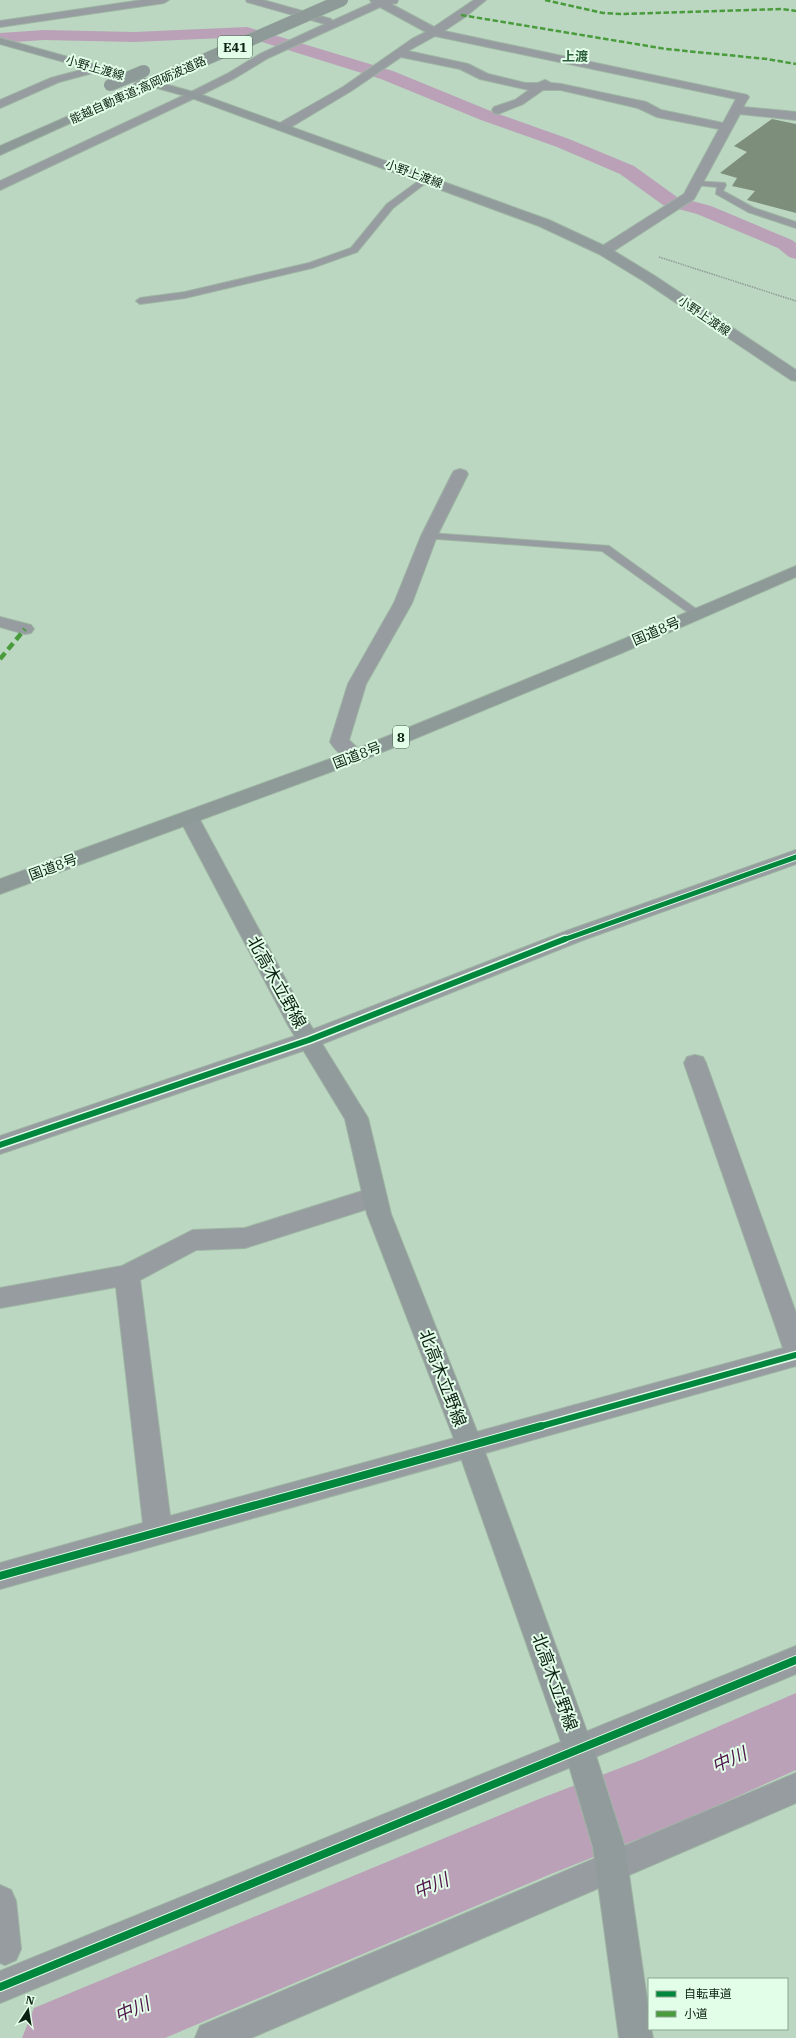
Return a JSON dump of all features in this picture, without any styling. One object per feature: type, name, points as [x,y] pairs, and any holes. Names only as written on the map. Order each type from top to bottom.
[{"type":"highway","name":"能越自動車道;高岡砺波道路","points":[[0,151],[128,93],[342,0]]},
{"type":"highway","points":[[267,18],[302,3]]},
{"type":"highway","name":"能越自動車道;高岡砺波道路","points":[[96,92],[153,67]]},
{"type":"highway","name":"国道8号","points":[[0,886],[356,756],[697,614],[796,571]]},
{"type":"main road","name":"小野上渡線","points":[[0,41],[193,95],[282,128],[427,178],[544,223],[604,251],[650,279],[796,377]]},
{"type":"main road","name":"北高木立野線","points":[[189,818],[299,1025],[356,1118],[379,1214],[469,1444],[581,1754],[611,1857],[636,2038]]},
{"type":"street","points":[[0,24],[164,0]]},
{"type":"street","points":[[251,0],[334,24]]},
{"type":"street","points":[[0,186],[193,95],[231,76],[264,56],[378,2],[396,0]]},
{"type":"street","points":[[282,128],[346,89],[400,53],[416,40],[434,32],[481,0]]},
{"type":"street","points":[[378,2],[434,32],[743,97],[689,196],[604,251]]},
{"type":"street","points":[[400,53],[464,66],[484,77],[525,86],[561,88],[642,105],[657,113],[727,127]]},
{"type":"street","points":[[498,110],[519,102],[575,61]]},
{"type":"street","points":[[0,104],[54,80],[96,69]]},
{"type":"street","points":[[736,110],[796,116]]},
{"type":"street","points":[[356,756],[339,742],[357,684],[403,603],[429,536],[460,474]]},
{"type":"street","points":[[0,622],[25,629]]},
{"type":"street","points":[[0,1145],[309,1040],[576,935],[796,857]]},
{"type":"street","points":[[695,1063],[796,1349]]},
{"type":"street","points":[[0,1298],[127,1275],[193,1240],[245,1238],[375,1197]]},
{"type":"street","points":[[127,1275],[158,1531]]},
{"type":"street","points":[[0,1576],[469,1444],[796,1355]]},
{"type":"street","points":[[0,1987],[581,1754],[796,1660]]},
{"type":"street","points":[[212,2038],[611,1857],[796,1788]]},
{"type":"street","points":[[0,1901],[5,1949]]},
{"type":"lane","points":[[140,301],[185,295],[312,265],[354,250],[390,206],[427,178]]},
{"type":"lane","points":[[696,183],[722,185],[719,192],[751,210],[796,225]]},
{"type":"lane","points":[[429,536],[605,548],[697,614]]},
{"type":"path","points":[[616,243],[796,301]]},
{"type":"building","points":[[772,119],[796,124],[796,213],[747,200],[755,191],[732,186],[737,178],[720,173],[747,152],[734,146]]},
{"type":"waterway","points":[[0,38],[44,35],[134,37],[247,32],[387,75],[487,116],[563,143],[627,170],[670,201],[704,210],[785,244],[796,253]]},
{"type":"waterway","name":"中川","points":[[64,2038],[539,1839],[653,1794],[796,1731]]},
{"type":"marked path","points":[[545,0],[603,13],[621,14],[782,9],[796,11]]},
{"type":"marked path","points":[[461,15],[666,49],[767,59],[796,64]]},
{"type":"marked path","points":[[0,659],[25,629]]},
{"type":"cycle path","points":[[0,1145],[309,1040],[576,935],[796,857]]},
{"type":"cycle path","points":[[0,1576],[796,1355]]},
{"type":"cycle path","points":[[0,1987],[796,1660]]},
{"type":"district","name":"上渡","points":[[575,56]]}]
